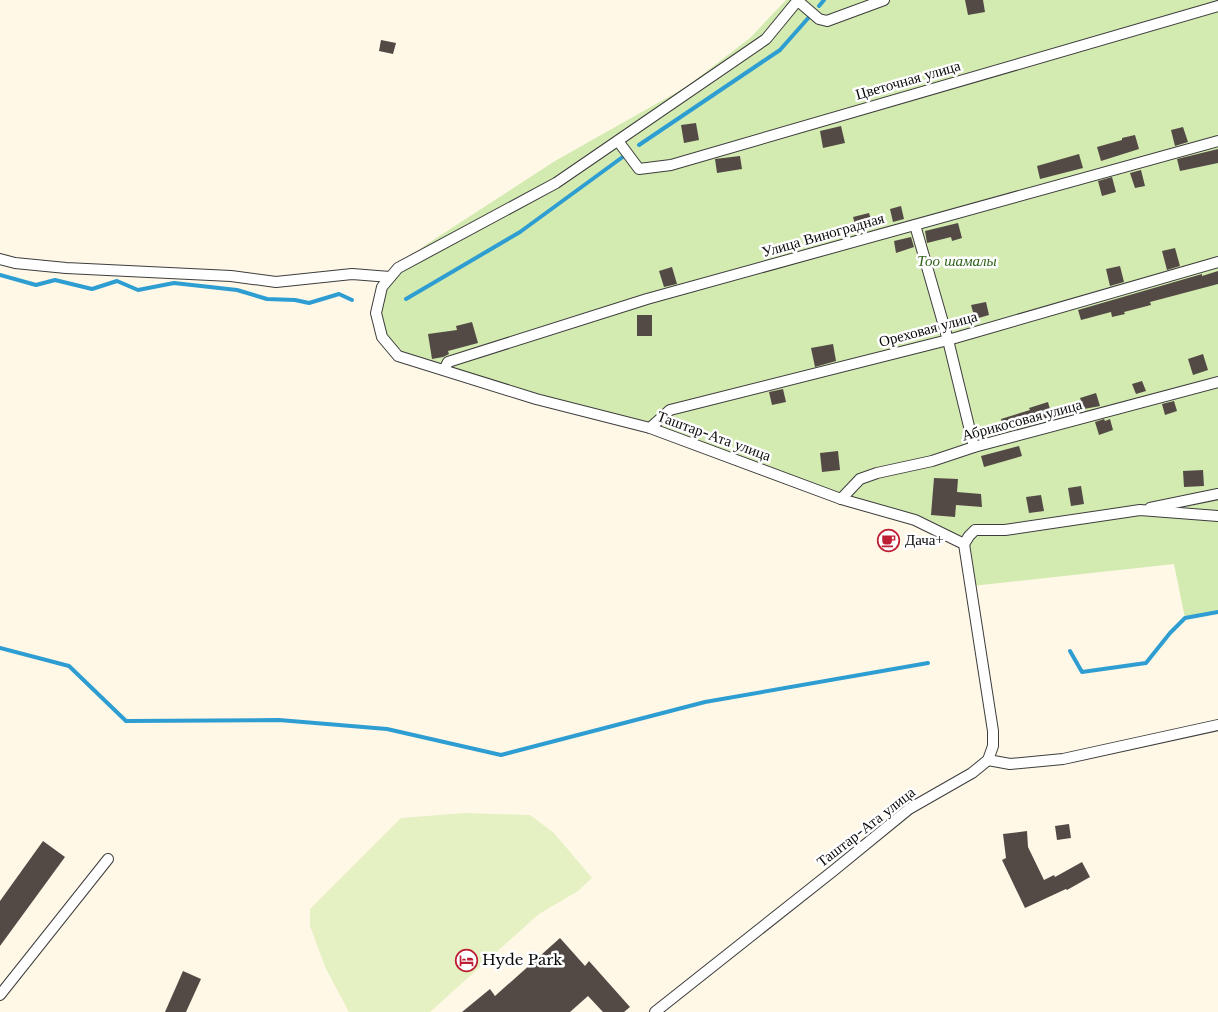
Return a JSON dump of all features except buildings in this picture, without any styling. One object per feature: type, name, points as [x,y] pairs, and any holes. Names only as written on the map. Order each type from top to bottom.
[{"type":"street","points":[[798,0],[819,19],[827,21],[884,0]]},
{"type":"street","name":"Таштар-Ата улица","points":[[798,0],[766,40],[556,183],[398,268],[382,287],[376,313],[382,337],[398,356],[536,399],[650,428],[841,499],[915,520],[964,544]]},
{"type":"street","name":"Цветочная улица","points":[[618,141],[639,168],[671,165],[1218,6]]},
{"type":"street","name":"Улица Виноградная","points":[[444,370],[448,362],[647,299],[1218,141]]},
{"type":"street","points":[[915,225],[948,340],[974,447]]},
{"type":"street","points":[[0,259],[15,263],[66,268],[231,276],[276,282],[352,274],[390,277]]},
{"type":"street","name":"Ореховая улица","points":[[650,428],[670,410],[948,340],[1218,262]]},
{"type":"street","name":"Абрикосовая улица","points":[[841,499],[860,479],[877,472],[932,461],[974,447],[1218,382]]},
{"type":"street","points":[[1218,494],[1140,510],[1005,530],[975,530],[964,544],[994,731],[993,746],[988,760],[1010,764],[1063,759],[1218,724]]},
{"type":"street","points":[[1140,510],[1218,516]]},
{"type":"street","name":"Таштар-Ата улица","points":[[654,1012],[909,809],[972,773],[988,760]]},
{"type":"street","points":[[0,995],[108,859]]},
{"type":"green space","name":"Тоо шамалы","points":[[786,0],[1218,0],[1218,612],[1185,618],[1174,564],[972,586],[964,544],[915,520],[650,428],[398,356],[382,337],[376,313],[382,287],[398,268],[424,246],[555,161],[686,87],[750,38]]},
{"type":"green space","points":[[464,813],[530,815],[554,833],[592,878],[578,891],[539,914],[430,1012],[349,1012],[326,969],[310,926],[310,909],[401,818]]},
{"type":"waterway","points":[[819,6],[824,0]]},
{"type":"waterway","points":[[639,145],[780,50],[810,16]]},
{"type":"waterway","points":[[406,299],[520,232],[624,156]]},
{"type":"waterway","points":[[0,275],[36,285],[55,280],[92,289],[117,281],[138,290],[174,283],[237,290],[267,299],[295,300],[309,303],[339,294],[352,300]]},
{"type":"waterway","points":[[1070,651],[1082,672],[1146,663],[1170,633],[1185,618],[1218,612]]},
{"type":"waterway","points":[[0,648],[69,666],[126,721],[279,720],[387,729],[501,755],[705,702],[928,663]]},
{"type":"place","name":"Дача+","points":[[889,540]]},
{"type":"place","name":"Hyde Park","points":[[466,960]]}]
